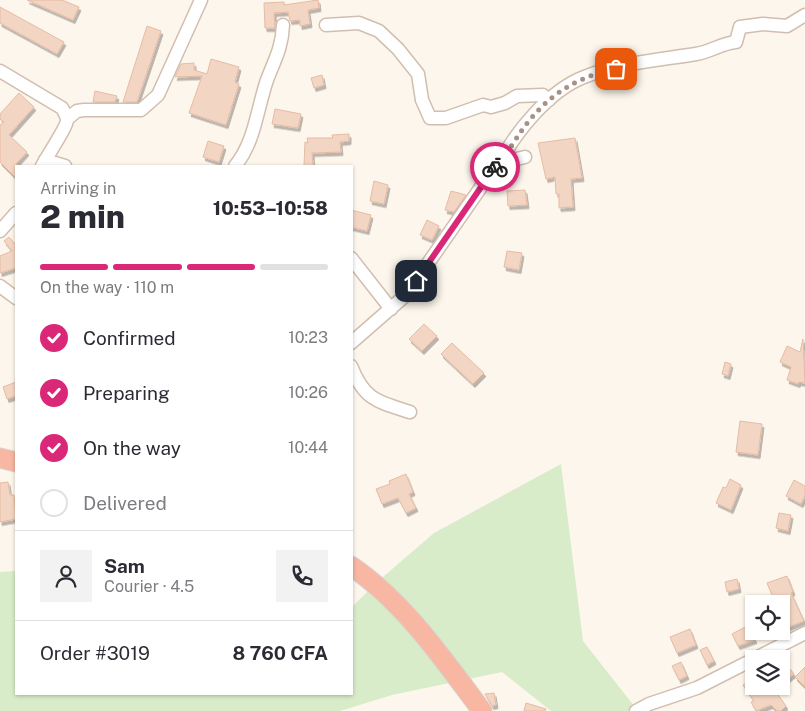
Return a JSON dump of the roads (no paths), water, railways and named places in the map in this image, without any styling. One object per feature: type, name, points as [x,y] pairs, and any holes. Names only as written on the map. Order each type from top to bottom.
[{"type":"highway","points":[[0,458],[15,462]]},
{"type":"highway","points":[[353,567],[381,588],[416,627],[481,711]]},
{"type":"street","points":[[67,119],[76,111],[84,110],[140,110],[158,95],[201,0]]},
{"type":"street","points":[[353,341],[406,295],[521,131],[548,100],[582,78],[641,63],[698,54],[736,42],[740,27],[763,24],[786,26],[805,15]]},
{"type":"street","points":[[326,25],[359,23],[379,31],[398,49],[418,74],[422,100],[430,118],[446,118],[483,105],[491,107],[517,96],[543,95],[548,100]]},
{"type":"street","points":[[236,165],[247,150],[267,80],[280,53],[283,25]]},
{"type":"street","points":[[0,71],[62,108],[67,119],[65,130],[50,149],[43,163],[58,165]]},
{"type":"street","points":[[500,163],[525,157]]},
{"type":"street","points":[[0,231],[15,214]]},
{"type":"street","points":[[353,261],[390,309]]},
{"type":"street","points":[[0,286],[15,297]]},
{"type":"street","points":[[353,371],[358,383],[368,396],[381,403],[410,412]]},
{"type":"street","points":[[636,711],[650,704],[697,688],[805,633]]}]
